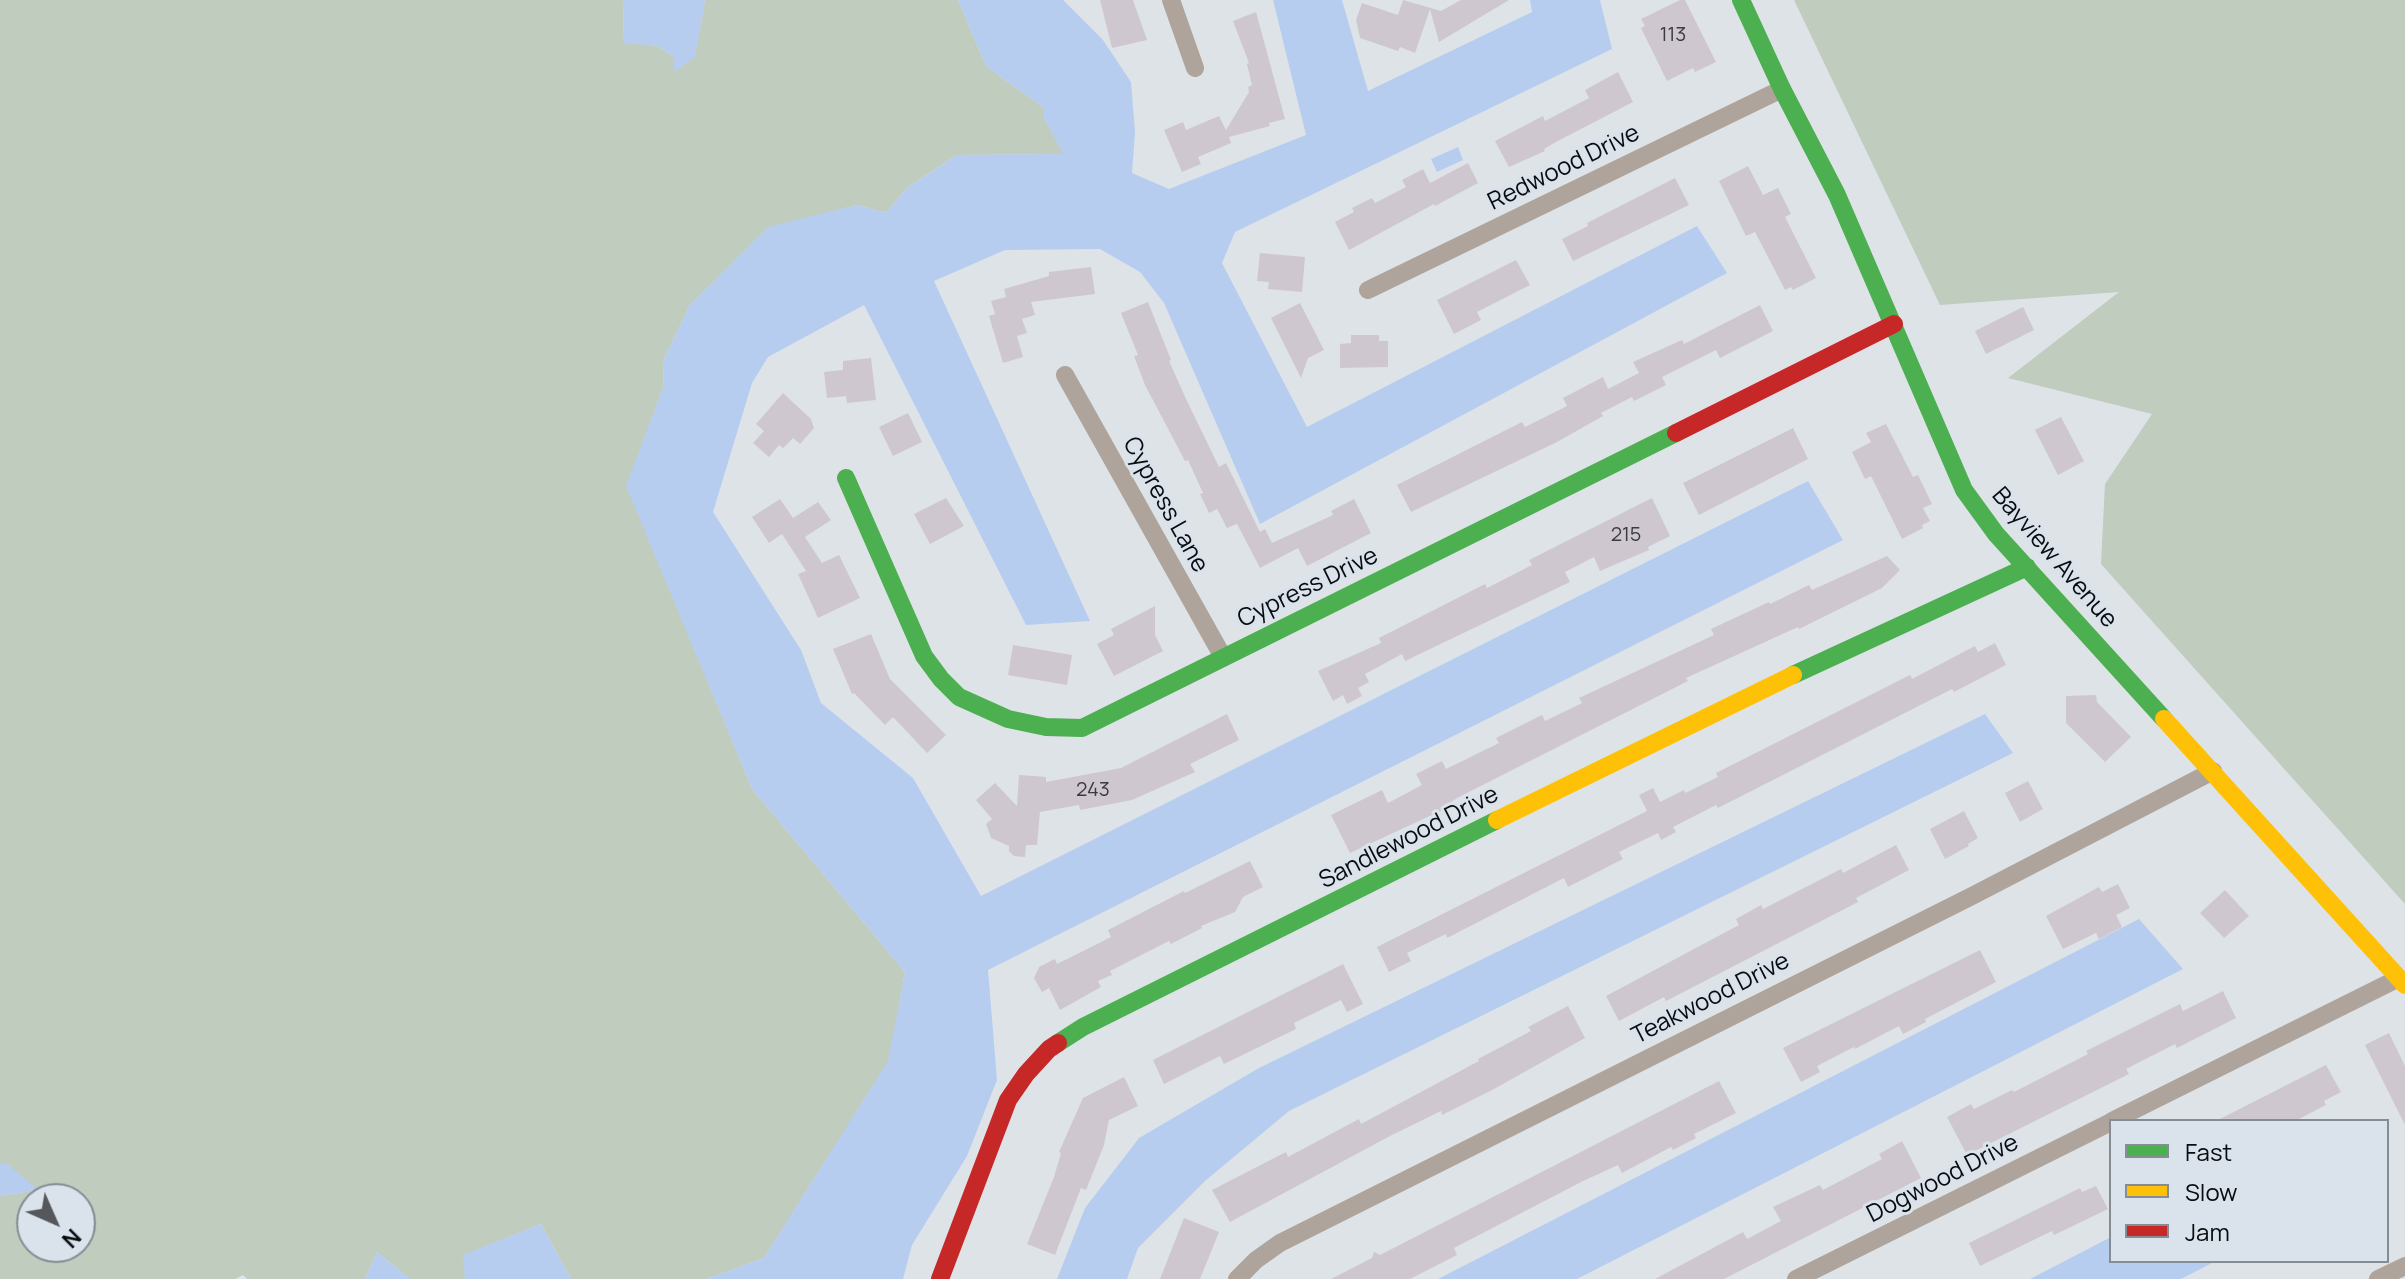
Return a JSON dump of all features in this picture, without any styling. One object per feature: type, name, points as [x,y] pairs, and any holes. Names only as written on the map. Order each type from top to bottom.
[{"type":"street","points":[[1171,0],[1195,68]]},
{"type":"street","name":"Bayview Avenue","points":[[1741,0],[1782,89],[1837,195],[1964,490],[1996,534],[2402,981]]},
{"type":"street","name":"Redwood Drive","points":[[1368,290],[1782,89]]},
{"type":"street","name":"Cypress Drive","points":[[846,478],[924,656],[941,679],[959,697],[982,710],[1046,727],[1082,728],[1894,324]]},
{"type":"street","name":"Cypress Lane","points":[[1065,375],[1223,657]]},
{"type":"street","name":"Sandlewood Drive","points":[[940,1279],[1008,1100],[1049,1049],[1097,1020],[1753,693],[2027,567]]},
{"type":"street","name":"Teakwood Drive","points":[[1237,1279],[1280,1243],[1972,896],[2213,771]]},
{"type":"street","name":"Dogwood Drive","points":[[2116,1119],[2402,981]]},
{"type":"street","name":"Dogwood Drive","points":[[1796,1279],[2109,1122]]},
{"type":"street","points":[[2378,1279],[2405,1266]]},
{"type":"green space","points":[[0,0],[623,0],[624,42],[658,46],[674,57],[675,71],[695,56],[705,0],[958,0],[986,66],[1044,108],[1044,118],[1064,154],[957,155],[907,188],[886,213],[857,205],[768,228],[690,305],[664,359],[663,388],[627,486],[752,789],[905,972],[889,1061],[764,1258],[707,1279],[571,1279],[541,1224],[464,1255],[465,1279],[410,1279],[377,1252],[365,1279],[247,1279],[243,1275],[235,1279],[0,1279],[0,1196],[16,1193],[16,1263],[96,1263],[96,1183],[28,1183],[5,1163],[0,1165]]},
{"type":"green space","points":[[1794,0],[2405,0],[2405,904],[2101,564],[2105,484],[2152,414],[2008,378],[2119,292],[1940,305]]},
{"type":"water","points":[[623,0],[705,0],[695,57],[674,72],[674,57],[658,46],[624,43]]},
{"type":"water","points":[[958,0],[1063,0],[1103,40],[1131,82],[1135,132],[1132,173],[1169,189],[1306,135],[1273,0],[1342,0],[1368,91],[1532,12],[1530,0],[1600,0],[1612,49],[1235,232],[1222,263],[1307,427],[1697,226],[1727,273],[1260,524],[1164,303],[1140,272],[1100,249],[1005,250],[934,281],[1090,621],[1026,625],[864,305],[768,357],[752,383],[713,512],[801,650],[821,703],[913,778],[981,896],[1808,481],[1843,540],[988,970],[997,1080],[967,1156],[912,1245],[903,1279],[707,1279],[764,1258],[888,1061],[905,972],[752,789],[626,486],[663,388],[664,359],[690,305],[768,227],[857,205],[886,213],[907,188],[957,155],[1063,154],[1044,118],[1044,108],[986,66]]},
{"type":"water","points":[[1458,147],[1463,160],[1437,172],[1431,159]]},
{"type":"water","points":[[1985,714],[2013,753],[1289,1111],[1205,1181],[1138,1248],[1127,1279],[1057,1279],[1085,1208],[1139,1138],[1259,1068]]},
{"type":"water","points":[[2139,919],[2183,969],[1577,1279],[1438,1279]]},
{"type":"water","points":[[5,1162],[30,1183],[16,1183],[16,1193],[0,1196],[0,1165]]},
{"type":"water","points":[[541,1224],[571,1279],[465,1279],[463,1255]]},
{"type":"water","points":[[2109,1238],[2109,1263],[2212,1263],[2181,1279],[2030,1279]]},
{"type":"water","points":[[377,1252],[410,1279],[365,1279]]},
{"type":"building","points":[[1100,0],[1133,0],[1147,40],[1112,48]]},
{"type":"building","points":[[1403,0],[1441,11],[1461,0],[1509,0],[1439,42],[1430,9],[1415,53],[1400,47],[1398,51],[1360,38],[1356,20],[1362,3],[1398,15]]},
{"type":"building","points":[[1685,0],[1716,62],[1695,72],[1693,68],[1667,81],[1641,28],[1645,26],[1641,19]]},
{"type":"building","points":[[1256,12],[1285,119],[1229,137],[1231,143],[1198,157],[1201,164],[1182,172],[1164,130],[1183,122],[1186,130],[1219,116],[1226,130],[1249,92],[1248,87],[1252,85],[1249,63],[1233,21]]},
{"type":"building","points":[[1618,72],[1633,102],[1556,142],[1545,151],[1509,167],[1495,141],[1543,116],[1545,121],[1589,98],[1585,90]]},
{"type":"building","points":[[1468,163],[1478,183],[1349,250],[1335,222],[1354,212],[1352,208],[1372,198],[1375,203],[1406,187],[1402,180],[1423,169],[1430,183]]},
{"type":"building","points":[[1748,166],[1763,195],[1778,188],[1791,214],[1785,217],[1816,278],[1793,290],[1791,287],[1785,290],[1755,232],[1746,236],[1719,181]]},
{"type":"building","points":[[1675,178],[1689,205],[1573,261],[1562,239]]},
{"type":"building","points":[[1260,253],[1305,257],[1302,292],[1268,289],[1269,282],[1257,281]]},
{"type":"building","points":[[1516,260],[1530,285],[1477,312],[1481,320],[1454,334],[1437,300]]},
{"type":"building","points":[[1091,267],[1095,294],[1031,302],[1035,315],[1022,319],[1027,333],[1017,336],[1023,357],[1003,363],[989,316],[995,314],[991,301],[1006,297],[1004,289],[1049,276],[1049,272]]},
{"type":"building","points":[[1148,302],[1169,361],[1219,467],[1226,463],[1260,532],[1265,529],[1272,543],[1333,515],[1331,511],[1354,499],[1371,533],[1307,566],[1298,548],[1260,568],[1237,524],[1227,528],[1217,509],[1209,513],[1188,460],[1185,461],[1145,385],[1134,356],[1138,355],[1121,313]]},
{"type":"building","points":[[1300,303],[1324,350],[1308,358],[1301,378],[1271,318]]},
{"type":"building","points":[[1760,305],[1773,331],[1720,358],[1716,350],[1662,377],[1666,385],[1634,401],[1632,397],[1557,442],[1411,512],[1397,485],[1522,422],[1525,427],[1567,406],[1563,398],[1603,377],[1608,389],[1639,373],[1633,362],[1682,340],[1684,344]]},
{"type":"building","points":[[2023,307],[2034,330],[1986,354],[1975,331]]},
{"type":"building","points":[[1351,335],[1379,335],[1379,341],[1388,341],[1388,367],[1340,368],[1340,344],[1351,343]]},
{"type":"building","points":[[871,358],[876,400],[847,403],[846,396],[827,398],[824,372],[843,370],[843,361]]},
{"type":"building","points":[[783,393],[811,419],[814,428],[800,444],[793,438],[783,448],[779,445],[769,457],[753,443],[764,431],[756,424]]},
{"type":"building","points":[[908,413],[922,442],[893,456],[879,427]]},
{"type":"building","points":[[2061,417],[2084,461],[2058,475],[2035,430]]},
{"type":"building","points":[[1886,424],[1913,477],[1918,475],[1932,504],[1923,508],[1930,521],[1902,539],[1871,476],[1865,479],[1852,452],[1871,442],[1866,433]]},
{"type":"building","points":[[1793,428],[1808,459],[1699,515],[1683,483]]},
{"type":"building","points":[[946,498],[964,526],[930,544],[914,514]]},
{"type":"building","points":[[1652,498],[1670,536],[1648,547],[1649,550],[1600,571],[1594,557],[1565,572],[1570,582],[1405,661],[1402,654],[1365,674],[1369,682],[1358,688],[1362,696],[1347,704],[1343,695],[1333,701],[1318,671],[1381,643],[1379,638],[1485,584],[1487,588],[1532,565],[1529,560]]},
{"type":"building","points":[[780,499],[793,518],[818,502],[831,520],[805,537],[822,563],[839,555],[860,598],[818,618],[798,574],[806,571],[782,534],[769,543],[752,517]]},
{"type":"building","points":[[1887,556],[1900,570],[1882,588],[1799,629],[1686,678],[1688,681],[1459,797],[1446,805],[1447,808],[1350,853],[1331,815],[1382,790],[1388,803],[1422,785],[1416,774],[1442,761],[1446,769],[1499,743],[1496,738],[1542,715],[1545,721],[1582,703],[1579,698],[1714,635],[1711,629],[1809,585],[1812,590]]},
{"type":"building","points":[[1155,606],[1155,635],[1163,651],[1114,676],[1097,644],[1114,635],[1111,629]]},
{"type":"building","points":[[871,634],[890,679],[946,735],[927,753],[893,717],[885,725],[852,694],[833,649]]},
{"type":"building","points":[[1995,643],[2006,665],[1954,692],[1952,689],[1718,808],[1716,805],[1673,827],[1676,832],[1661,840],[1658,833],[1619,852],[1623,859],[1568,887],[1564,878],[1447,938],[1446,934],[1407,953],[1411,961],[1389,972],[1377,947],[1647,811],[1639,795],[1653,788],[1660,802],[1684,790],[1685,793],[1718,777],[1716,773],[1910,675],[1912,679],[1975,646],[1978,652]]},
{"type":"building","points":[[1013,645],[1072,655],[1067,685],[1008,675]]},
{"type":"building","points":[[2096,695],[2097,702],[2131,737],[2105,762],[2066,723],[2066,696]]},
{"type":"building","points":[[1227,714],[1239,740],[1190,764],[1195,772],[1132,800],[1080,810],[1079,805],[1040,812],[1037,845],[1026,845],[1025,857],[1014,856],[1009,846],[991,838],[986,824],[992,819],[976,800],[995,783],[1017,806],[1019,775],[1046,777],[1046,782],[1121,768]]},
{"type":"building","points":[[2028,781],[2043,809],[2020,822],[2005,793]]},
{"type":"building","points":[[1964,811],[1978,838],[1945,859],[1930,829]]},
{"type":"building","points":[[1896,845],[1909,870],[1856,898],[1858,902],[1666,1001],[1664,997],[1619,1021],[1606,996],[1739,925],[1736,919],[1761,905],[1763,909]]},
{"type":"building","points":[[1250,861],[1263,887],[1243,897],[1235,912],[1110,971],[1112,975],[1098,981],[1101,987],[1060,1010],[1049,988],[1042,992],[1034,978],[1039,967],[1055,959],[1057,964],[1111,937],[1108,930]]},
{"type":"building","points":[[2118,884],[2130,908],[2116,915],[2122,927],[2099,939],[2096,933],[2063,949],[2046,916],[2099,887],[2102,892]]},
{"type":"building","points":[[2225,890],[2249,916],[2224,938],[2200,913]]},
{"type":"building","points":[[1980,950],[1996,982],[1903,1034],[1899,1026],[1854,1047],[1817,1066],[1820,1072],[1801,1082],[1783,1048]]},
{"type":"building","points":[[1343,964],[1363,1004],[1347,1012],[1341,1000],[1294,1023],[1296,1029],[1224,1064],[1220,1056],[1164,1084],[1153,1060]]},
{"type":"building","points":[[2223,991],[2236,1018],[2177,1048],[2175,1044],[2126,1069],[2129,1074],[1967,1155],[1947,1117],[1971,1104],[1974,1109],[2012,1090],[2014,1092],[2088,1054],[2086,1051],[2180,1004],[2183,1011]]},
{"type":"building","points":[[1568,1006],[1585,1038],[1494,1089],[1388,1137],[1230,1222],[1212,1190],[1286,1152],[1288,1157],[1359,1119],[1361,1124],[1479,1061],[1531,1031],[1528,1027]]},
{"type":"building","points":[[2389,1033],[2405,1066],[2405,1125],[2365,1045]]},
{"type":"building","points":[[2326,1065],[2341,1092],[2324,1101],[2326,1105],[2299,1119],[2220,1119]]},
{"type":"building","points":[[1124,1077],[1138,1106],[1109,1120],[1104,1145],[1086,1190],[1081,1188],[1055,1255],[1027,1244],[1054,1177],[1059,1152],[1083,1098]]},
{"type":"building","points":[[1719,1081],[1736,1113],[1694,1134],[1696,1138],[1673,1150],[1671,1147],[1622,1173],[1618,1165],[1583,1181],[1454,1248],[1457,1255],[1410,1279],[1331,1279],[1372,1258],[1374,1252],[1380,1255]]},
{"type":"building","points":[[1902,1141],[1921,1178],[1724,1279],[1655,1279],[1743,1232],[1747,1239],[1781,1221],[1773,1207],[1820,1185],[1823,1190],[1882,1159],[1879,1154]]},
{"type":"building","points":[[2096,1186],[2108,1209],[2054,1235],[2052,1231],[1980,1266],[1969,1243],[2080,1188],[2082,1192]]},
{"type":"building","points":[[1184,1218],[1219,1232],[1200,1279],[1160,1279]]},
{"type":"traffic: fast","points":[[1741,0],[1782,89],[1837,195],[1964,490],[1996,534],[2164,719]]},
{"type":"traffic: fast","points":[[846,478],[924,656],[941,679],[959,697],[1008,719],[1046,727],[1082,728],[1676,433]]},
{"type":"traffic: fast","points":[[1793,675],[2027,567]]},
{"type":"traffic: fast","points":[[1058,1043],[1083,1027],[1497,820]]},
{"type":"traffic: slow","points":[[1497,820],[1793,675]]},
{"type":"traffic: slow","points":[[2164,719],[2405,985]]},
{"type":"traffic: jam","points":[[1676,433],[1894,324]]},
{"type":"traffic: jam","points":[[940,1279],[1008,1100],[1026,1074],[1058,1043]]}]
